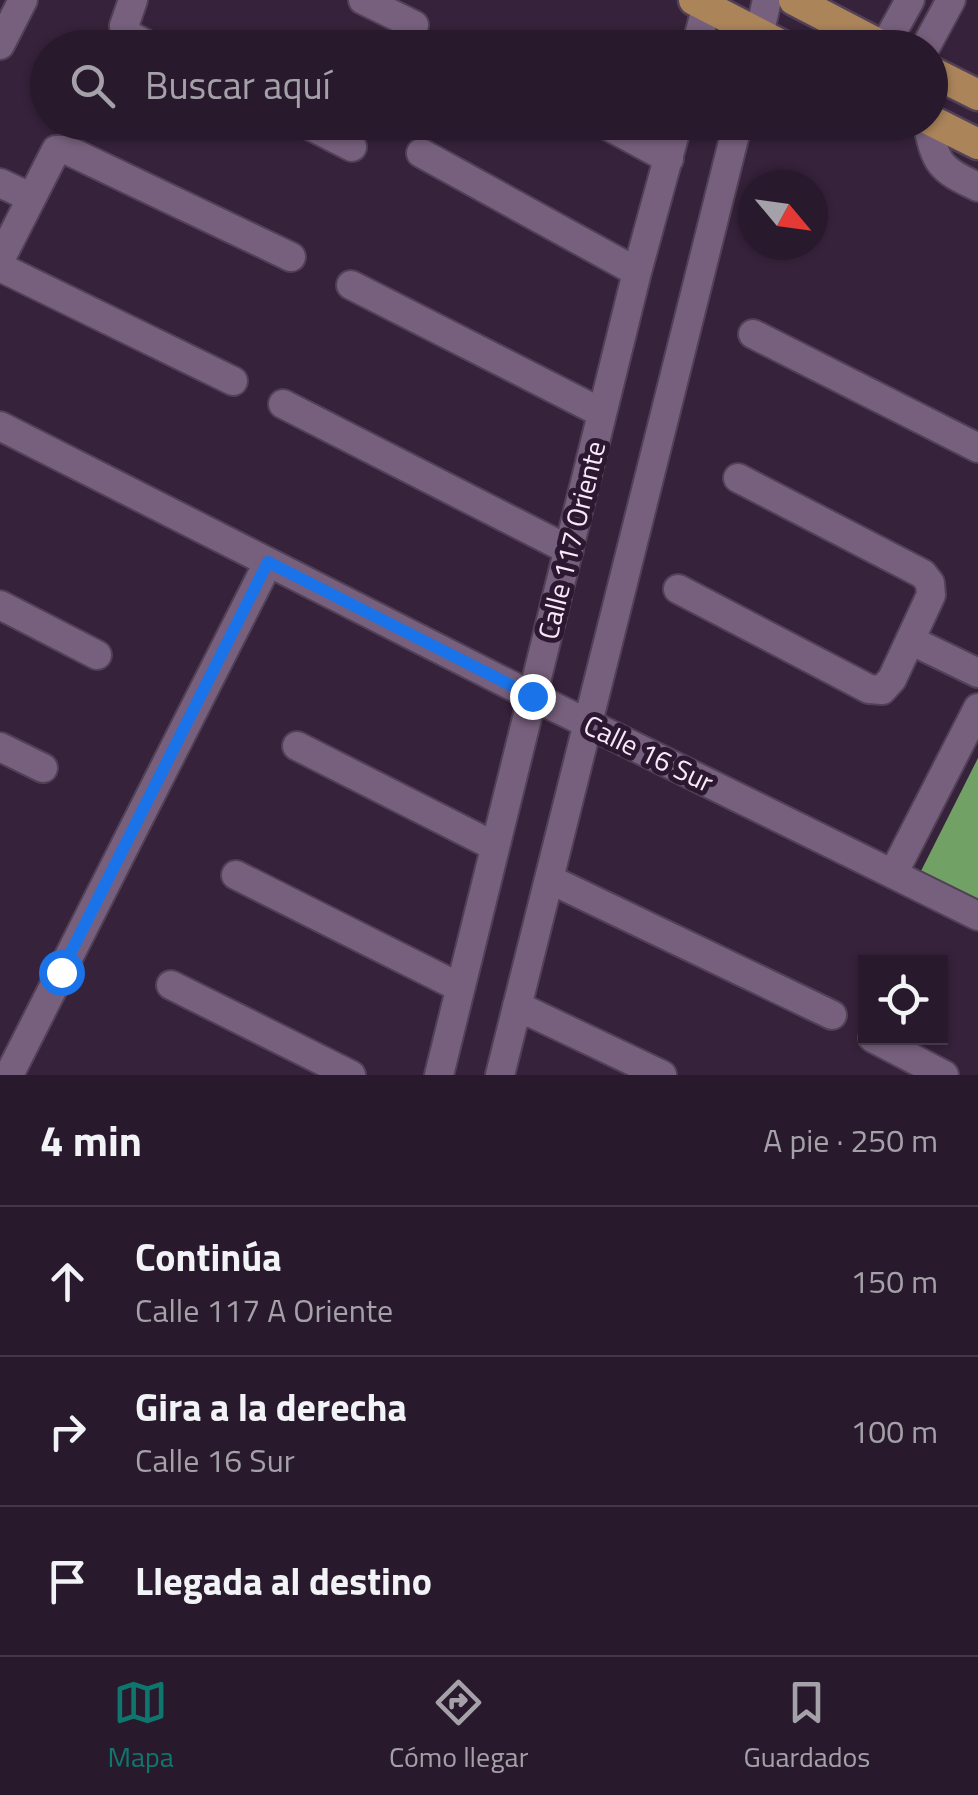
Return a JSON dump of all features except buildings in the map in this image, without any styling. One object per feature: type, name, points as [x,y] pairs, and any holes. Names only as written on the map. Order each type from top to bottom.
[{"type":"main road","points":[[794,0],[852,30]]},
{"type":"main road","points":[[703,2],[744,30]]},
{"type":"main road","points":[[948,80],[978,95]]},
{"type":"main road","points":[[948,130],[978,144]]},
{"type":"street","points":[[0,45],[23,0]]},
{"type":"street","points":[[126,30],[124,26],[133,0]]},
{"type":"street","points":[[363,0],[414,25]]},
{"type":"street","points":[[760,30],[767,0]]},
{"type":"street","points":[[894,30],[910,0]]},
{"type":"street","points":[[935,30],[951,0]]},
{"type":"street","points":[[699,30],[703,2]]},
{"type":"street","points":[[338,140],[352,147]]},
{"type":"street","points":[[634,140],[669,159]]},
{"type":"street","name":"Calle 117 Oriente","points":[[439,1075],[637,272],[674,140]]},
{"type":"street","points":[[500,1075],[734,140]]},
{"type":"street","points":[[932,140],[936,162],[978,187]]},
{"type":"street","points":[[234,382],[4,268],[0,261],[56,150],[67,150],[291,257]]},
{"type":"street","points":[[420,153],[637,272]]},
{"type":"street","points":[[0,182],[30,197]]},
{"type":"street","points":[[351,285],[602,413]]},
{"type":"street","points":[[753,334],[978,448]]},
{"type":"street","points":[[283,404],[569,550]]},
{"type":"street","name":"Calle 16 Sur","points":[[0,426],[532,696],[978,916]]},
{"type":"street","points":[[678,589],[869,690],[882,690],[892,679],[930,595],[930,583],[922,574],[738,478]]},
{"type":"street","points":[[9,1075],[268,562]]},
{"type":"street","points":[[0,605],[98,654]]},
{"type":"street","points":[[910,640],[978,673]]},
{"type":"street","points":[[893,874],[978,708]]},
{"type":"street","points":[[0,746],[42,768]]},
{"type":"street","points":[[297,746],[494,846]]},
{"type":"street","points":[[236,875],[459,988]]},
{"type":"street","points":[[549,880],[832,1014]]},
{"type":"street","points":[[170,985],[351,1075]]},
{"type":"street","points":[[518,1006],[662,1075]]},
{"type":"street","points":[[886,1045],[944,1075]]},
{"type":"route","points":[[61,972],[268,562],[532,696]]}]
